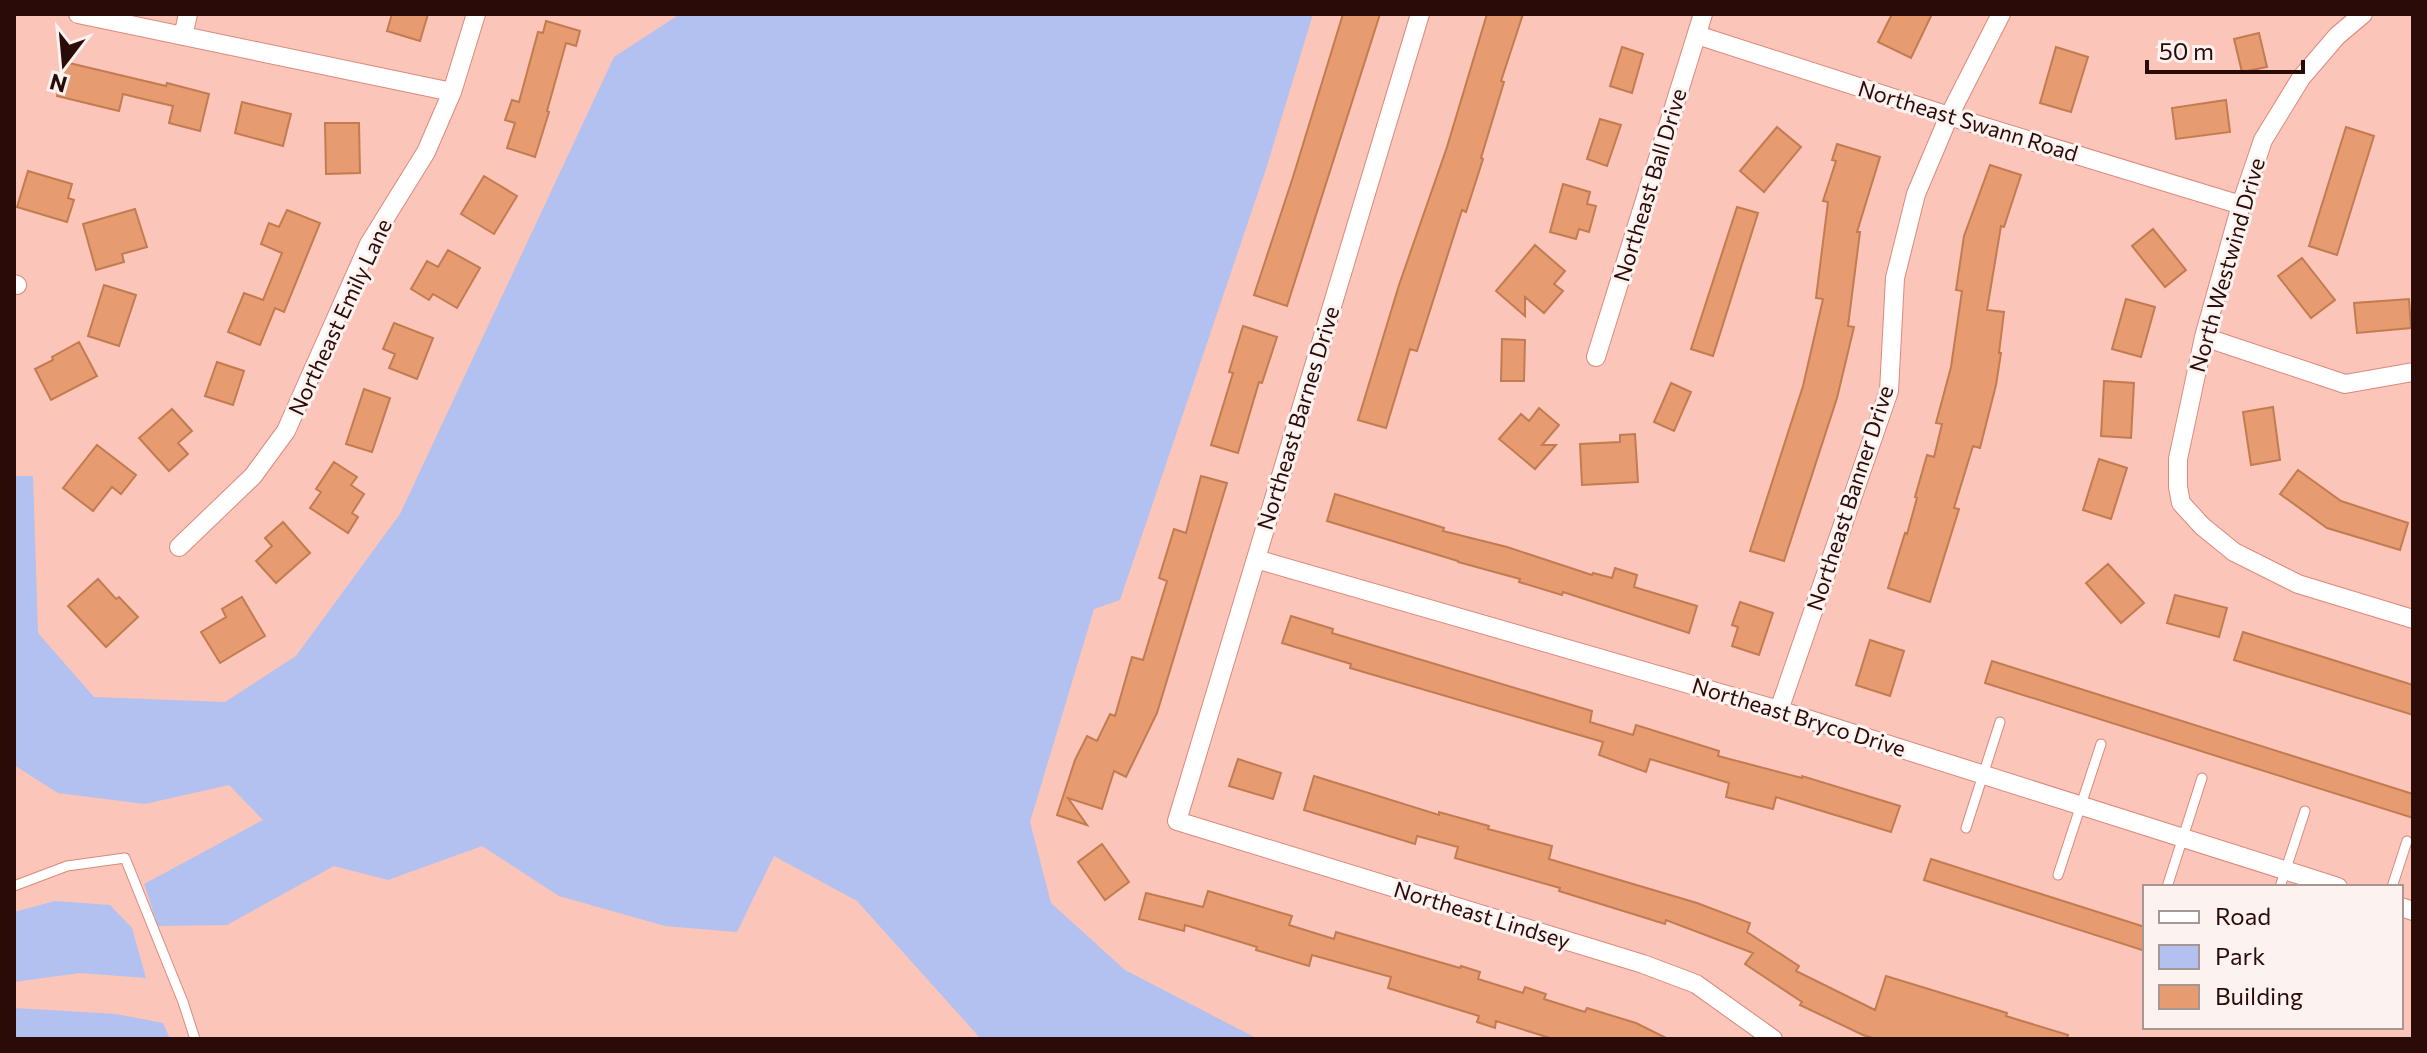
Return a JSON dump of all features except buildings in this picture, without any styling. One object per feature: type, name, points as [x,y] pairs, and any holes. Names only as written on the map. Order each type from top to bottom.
[{"type":"street","points":[[78,14],[452,92]]},
{"type":"street","points":[[183,36],[188,14]]},
{"type":"street","name":"Northeast Emily Lane","points":[[179,547],[253,476],[286,431],[369,244],[426,152],[452,92],[476,14]]},
{"type":"street","name":"Northeast Barnes Drive","points":[[1177,821],[1420,14]]},
{"type":"street","name":"Northeast Ball Drive","points":[[1596,357],[1703,14]]},
{"type":"street","name":"Northeast Banner Drive","points":[[1779,710],[1889,391],[1895,278],[1916,194],[1949,116],[2001,14]]},
{"type":"street","name":"North Westwind Drive","points":[[2363,14],[2337,36],[2301,78],[2263,140],[2241,205],[2204,337],[2178,459],[2178,487],[2181,503],[2202,526],[2234,552],[2298,584],[2413,619]]},
{"type":"street","name":"Northeast Swann Road","points":[[1697,35],[2241,205]]},
{"type":"street","points":[[2204,337],[2345,384],[2413,372]]},
{"type":"street","name":"Northeast Bryco Drive","points":[[1256,559],[1779,710],[2183,838],[2282,879],[2324,885]]},
{"type":"street","name":"Northeast Lindsey","points":[[1177,821],[1643,964],[1696,984],[1773,1039]]},
{"type":"lane","points":[[1966,828],[2000,722]]},
{"type":"lane","points":[[2058,875],[2101,744]]},
{"type":"lane","points":[[2168,885],[2202,778]]},
{"type":"lane","points":[[2282,879],[2305,811]]},
{"type":"lane","points":[[2393,885],[2407,841]]},
{"type":"lane","points":[[14,886],[67,866],[125,858],[195,1039]]},
{"type":"green space","points":[[680,14],[1313,14],[1266,169],[1120,600],[1094,609],[1030,822],[1051,903],[1125,970],[1258,1039],[981,1039],[857,901],[774,856],[737,932],[665,926],[559,896],[482,846],[388,880],[334,866],[227,925],[158,926],[144,884],[263,820],[229,785],[145,804],[58,793],[14,765],[14,476],[33,476],[38,633],[94,697],[225,702],[296,656],[400,514],[614,57]]},
{"type":"green space","points":[[55,901],[110,905],[132,928],[146,978],[80,973],[14,982],[14,912]]},
{"type":"green space","points":[[14,1008],[116,1014],[163,1023],[170,1039],[14,1039]]}]
